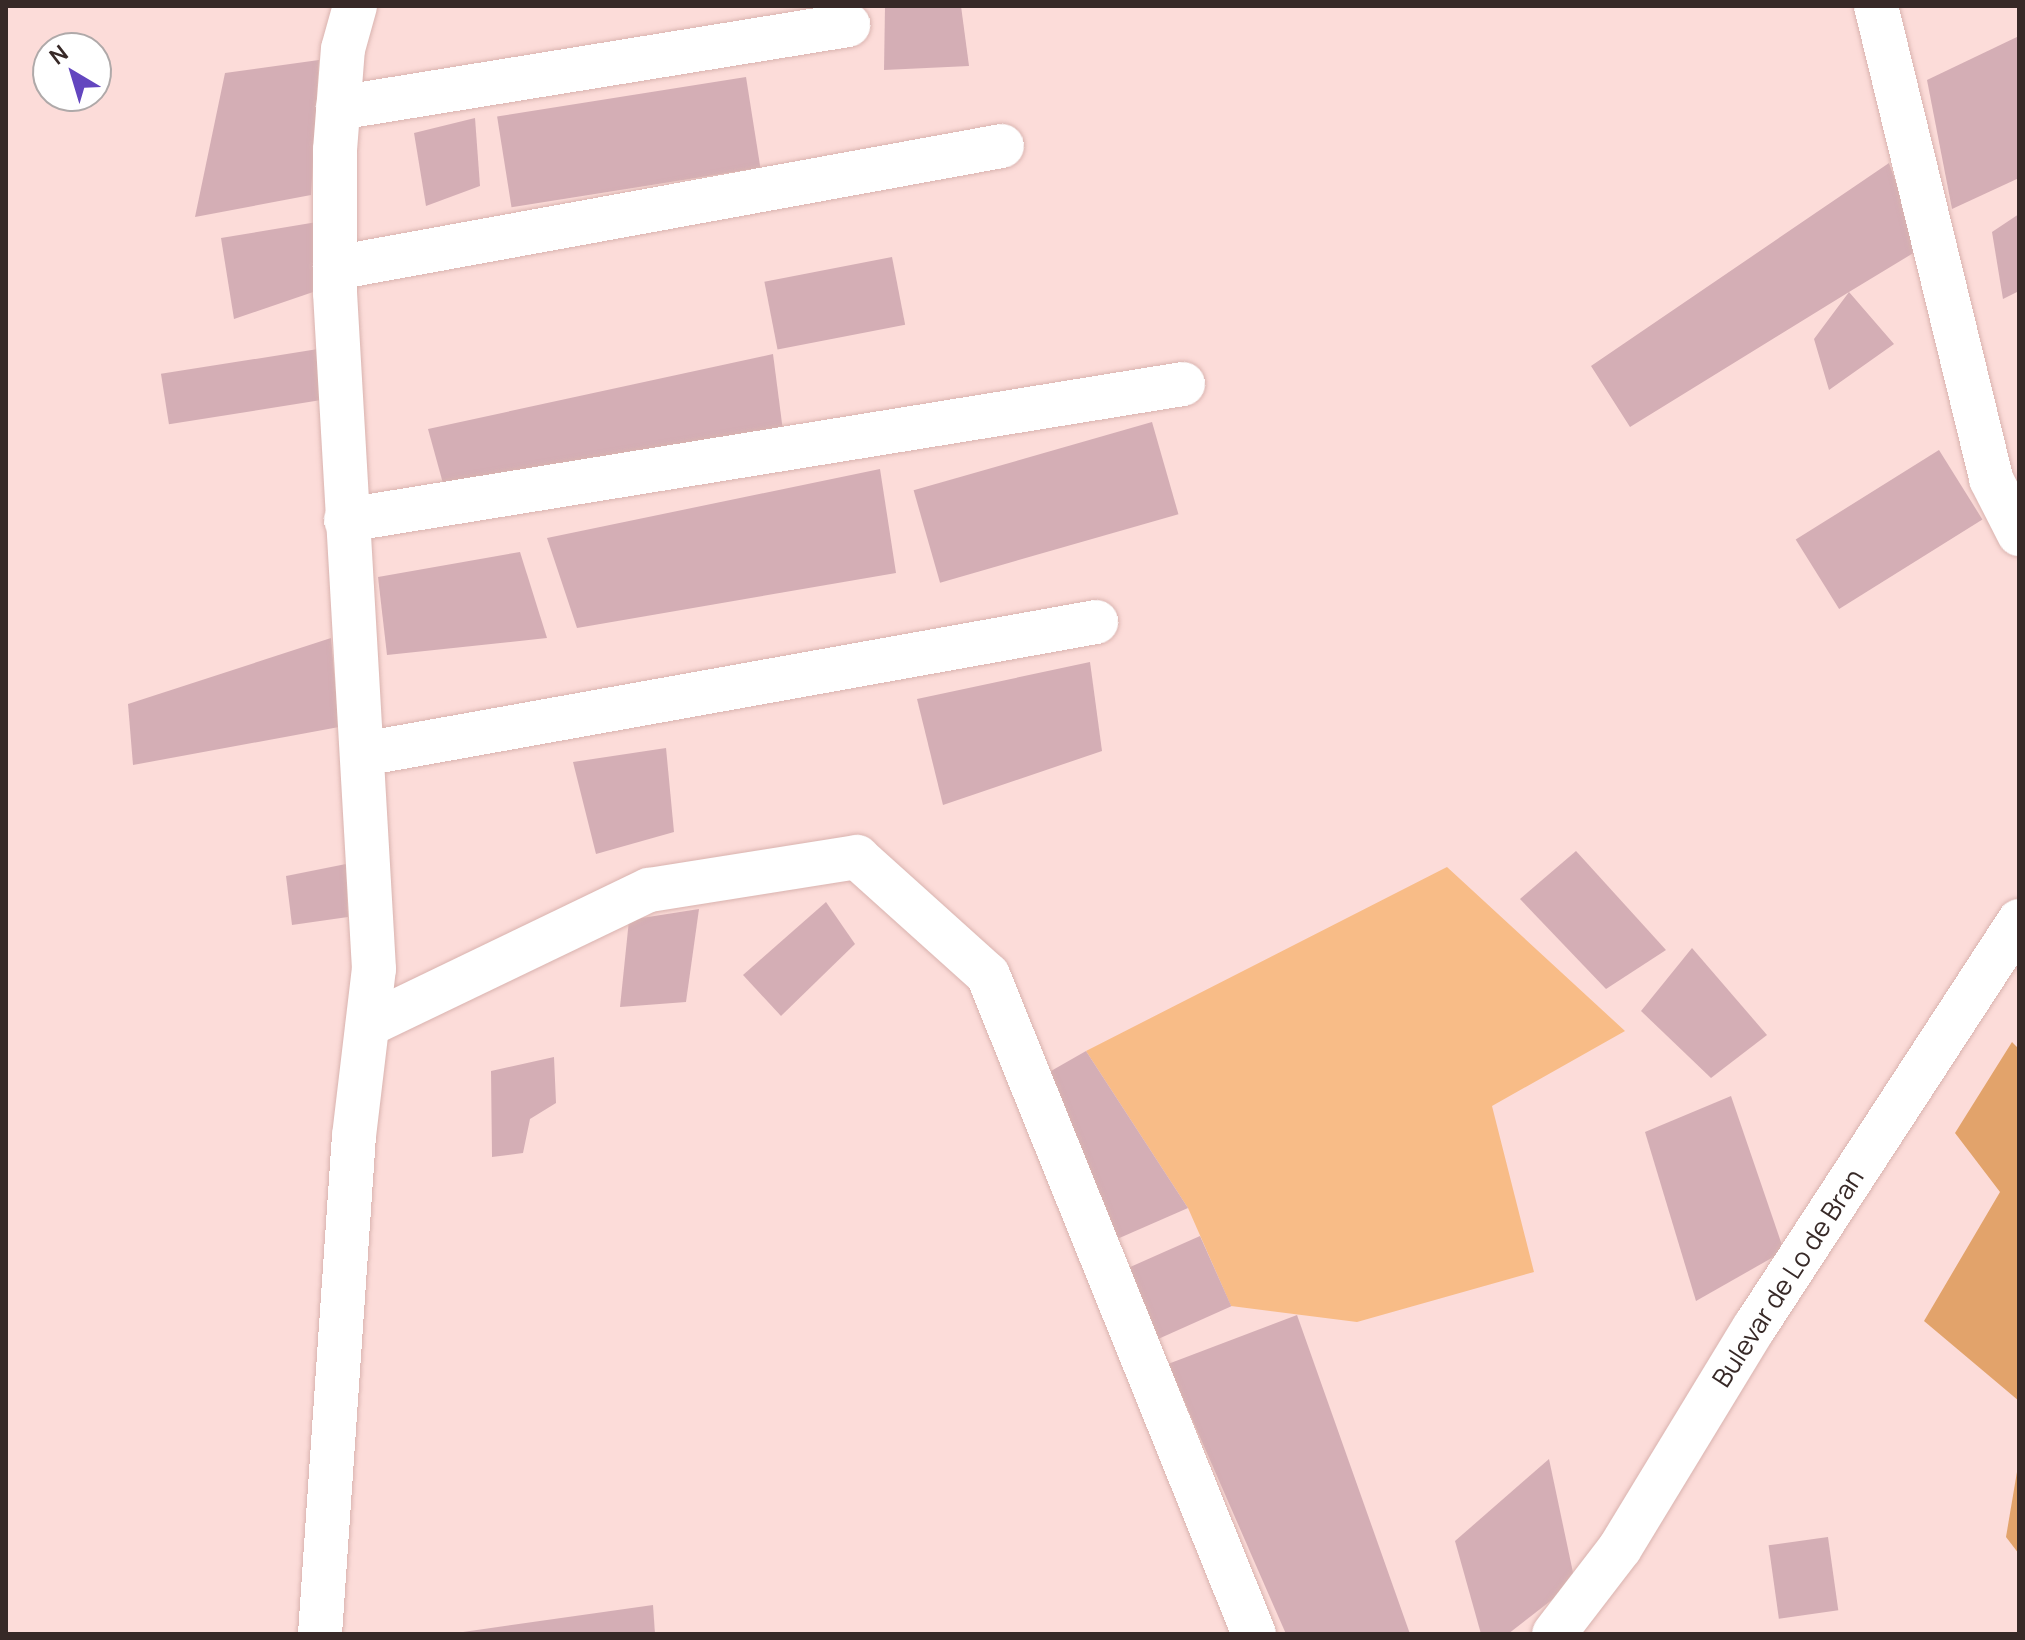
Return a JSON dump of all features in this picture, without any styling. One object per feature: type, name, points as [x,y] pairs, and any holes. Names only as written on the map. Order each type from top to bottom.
[{"type":"street","points":[[320,1634],[354,1136],[374,969],[363,754],[346,520],[335,268],[338,108],[343,49],[355,6]]},
{"type":"street","points":[[1876,6],[1991,479],[2019,534]]},
{"type":"street","points":[[338,108],[848,25]]},
{"type":"street","points":[[335,268],[1002,146]]},
{"type":"street","points":[[346,520],[1183,384]]},
{"type":"street","points":[[363,754],[1096,622]]},
{"type":"street","points":[[368,1025],[649,890],[857,857],[988,975],[1254,1634]]},
{"type":"street","name":"Bulevar de Lo de Bran","points":[[1554,1634],[1620,1548],[1754,1328],[2019,921]]},
{"type":"shaded area","points":[[1447,867],[1625,1031],[1492,1106],[1534,1272],[1357,1322],[1231,1306],[1188,1208],[1086,1051]]},
{"type":"shaded area","points":[[2012,1042],[2019,1049],[2019,1401],[1924,1321],[2000,1192],[1955,1133]]},
{"type":"shaded area","points":[[2019,1460],[2019,1554],[2006,1537]]},
{"type":"building","points":[[885,6],[961,6],[969,66],[884,70]]},
{"type":"building","points":[[2019,36],[2019,178],[1952,209],[1927,80]]},
{"type":"building","points":[[319,60],[311,195],[195,217],[225,73]]},
{"type":"building","points":[[746,77],[760,168],[511,207],[497,116]]},
{"type":"building","points":[[475,118],[480,186],[426,206],[414,133]]},
{"type":"building","points":[[1889,163],[1920,249],[1630,427],[1591,366]]},
{"type":"building","points":[[2019,214],[2019,291],[2003,299],[1992,232]]},
{"type":"building","points":[[317,222],[319,290],[234,319],[221,238]]},
{"type":"building","points":[[892,257],[905,325],[778,350],[764,282]]},
{"type":"building","points":[[1849,292],[1894,344],[1829,390],[1814,339]]},
{"type":"building","points":[[318,349],[326,399],[169,424],[161,374]]},
{"type":"building","points":[[773,354],[783,431],[444,487],[428,429]]},
{"type":"building","points":[[1152,422],[1178,514],[940,583],[914,490]]},
{"type":"building","points":[[1939,450],[1982,520],[1839,609],[1796,540]]},
{"type":"building","points":[[880,469],[896,573],[577,628],[547,538]]},
{"type":"building","points":[[520,552],[547,638],[387,655],[378,577]]},
{"type":"building","points":[[331,638],[339,727],[133,765],[128,704]]},
{"type":"building","points":[[1090,662],[1102,751],[943,805],[917,699]]},
{"type":"building","points":[[666,748],[674,832],[596,854],[573,762]]},
{"type":"building","points":[[1576,851],[1666,950],[1606,989],[1520,899]]},
{"type":"building","points":[[346,864],[348,917],[292,925],[286,876]]},
{"type":"building","points":[[826,902],[855,944],[781,1016],[743,975]]},
{"type":"building","points":[[699,909],[686,1002],[620,1007],[629,920]]},
{"type":"building","points":[[1692,948],[1767,1035],[1711,1078],[1641,1011]]},
{"type":"building","points":[[1086,1051],[1188,1208],[1108,1243],[1037,1079]]},
{"type":"building","points":[[554,1057],[556,1103],[530,1119],[523,1153],[492,1157],[491,1071]]},
{"type":"building","points":[[1731,1096],[1784,1251],[1696,1301],[1645,1132]]},
{"type":"building","points":[[1200,1236],[1231,1306],[1151,1342],[1120,1272]]},
{"type":"building","points":[[1297,1315],[1410,1634],[1286,1634],[1168,1364]]},
{"type":"building","points":[[1549,1459],[1575,1582],[1508,1634],[1481,1634],[1455,1541]]},
{"type":"building","points":[[1828,1537],[1838,1610],[1779,1619],[1769,1545]]},
{"type":"building","points":[[653,1605],[655,1634],[463,1632]]}]
